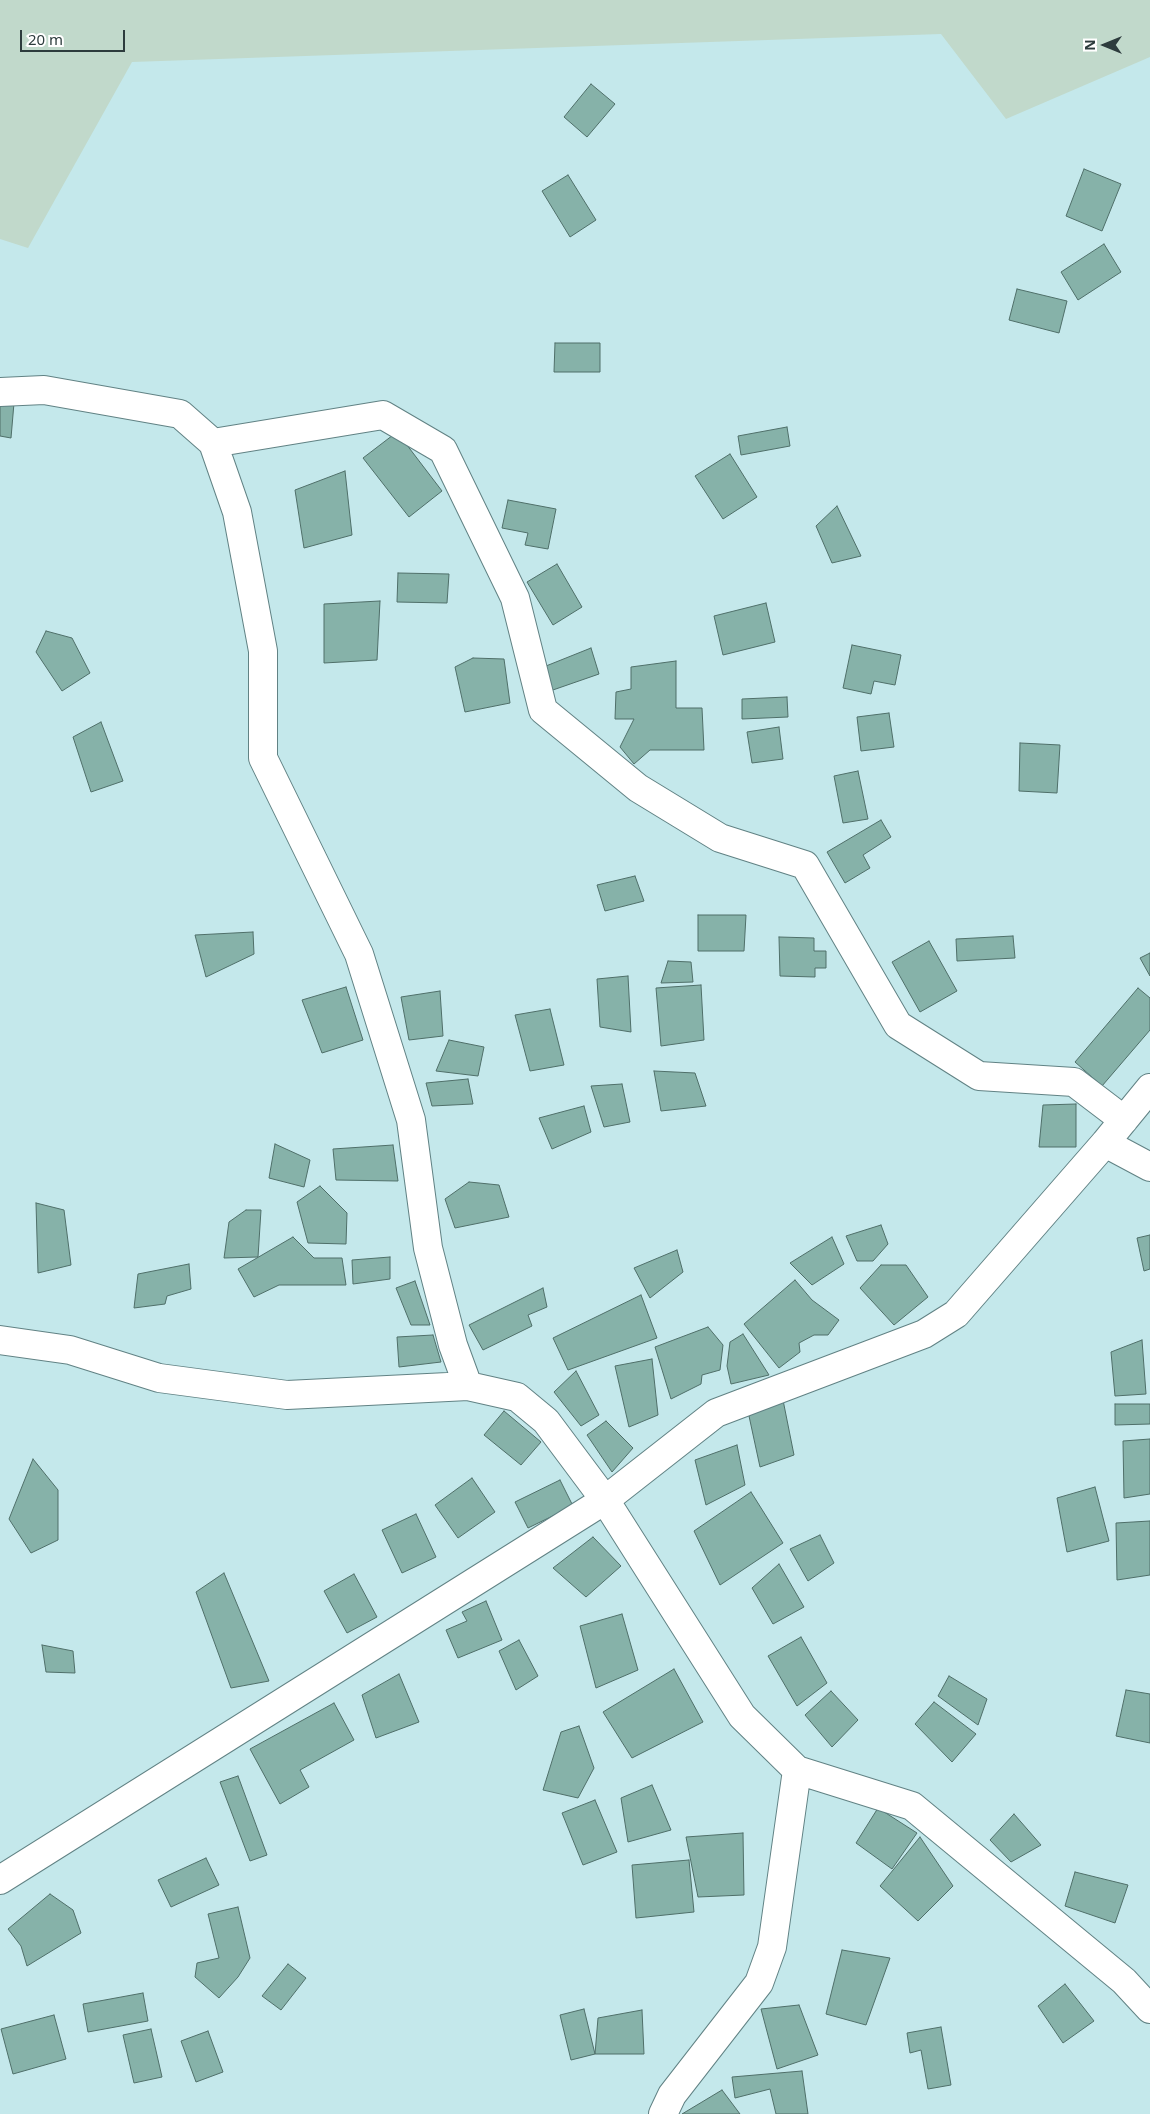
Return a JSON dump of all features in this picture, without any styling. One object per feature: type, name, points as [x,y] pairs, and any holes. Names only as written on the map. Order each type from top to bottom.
[{"type":"street","points":[[0,392],[44,390],[180,414],[213,443],[237,512],[263,650],[263,758],[359,954],[411,1120],[428,1248],[453,1345],[468,1386]]},
{"type":"street","points":[[213,443],[383,416],[443,450],[514,598],[543,710],[638,788],[720,838],[805,865],[898,1025],[979,1076],[1074,1082],[1124,1120]]},
{"type":"street","points":[[0,1880],[605,1500],[716,1413],[924,1334],[956,1314],[1105,1143],[1150,1088]]},
{"type":"street","points":[[1105,1143],[1150,1167]]},
{"type":"street","points":[[0,1340],[70,1350],[159,1378],[287,1395],[468,1386],[517,1397],[546,1421],[605,1500],[742,1716],[797,1770],[912,1806],[1124,1981],[1150,2009]]},
{"type":"street","points":[[663,2114],[672,2095],[759,1983],[772,1947],[797,1770]]},
{"type":"green space","points":[[0,0],[1150,0],[1150,57],[1006,119],[941,34],[132,62],[28,248],[0,239]]},
{"type":"building","points":[[591,84],[615,104],[587,137],[564,117]]},
{"type":"building","points":[[1084,169],[1121,184],[1102,231],[1066,216]]},
{"type":"building","points":[[568,175],[596,220],[570,237],[542,191]]},
{"type":"building","points":[[1104,244],[1121,272],[1078,300],[1061,272]]},
{"type":"building","points":[[1017,289],[1067,301],[1059,333],[1009,320]]},
{"type":"building","points":[[555,343],[600,343],[600,372],[554,372]]},
{"type":"building","points":[[0,401],[14,403],[11,438],[0,436]]},
{"type":"building","points":[[787,427],[790,446],[741,455],[738,436]]},
{"type":"building","points":[[397,432],[442,491],[409,517],[363,458]]},
{"type":"building","points":[[730,454],[757,497],[723,519],[695,476]]},
{"type":"building","points":[[345,471],[352,535],[304,548],[295,490]]},
{"type":"building","points":[[508,500],[556,509],[548,549],[525,545],[528,533],[502,528]]},
{"type":"building","points":[[837,506],[861,556],[832,563],[816,526]]},
{"type":"building","points":[[557,564],[582,607],[553,625],[527,582]]},
{"type":"building","points":[[398,573],[449,574],[447,603],[397,602]]},
{"type":"building","points":[[380,601],[377,660],[324,663],[324,604]]},
{"type":"building","points":[[766,603],[775,642],[723,655],[714,616]]},
{"type":"building","points":[[46,631],[72,638],[90,673],[62,691],[36,652]]},
{"type":"building","points":[[852,645],[901,655],[895,685],[874,681],[871,694],[843,688]]},
{"type":"building","points":[[591,648],[599,674],[550,691],[541,668]]},
{"type":"building","points":[[473,658],[504,659],[510,703],[465,712],[455,667]]},
{"type":"building","points":[[676,661],[676,708],[702,708],[704,750],[650,750],[634,764],[620,747],[634,719],[615,719],[616,692],[631,689],[631,667]]},
{"type":"building","points":[[787,697],[788,717],[742,719],[742,699]]},
{"type":"building","points":[[889,713],[894,747],[861,751],[857,717]]},
{"type":"building","points":[[101,722],[123,781],[91,792],[73,737]]},
{"type":"building","points":[[779,727],[783,759],[752,763],[747,732]]},
{"type":"building","points":[[1020,743],[1060,745],[1057,793],[1019,791]]},
{"type":"building","points":[[858,771],[868,819],[843,823],[834,776]]},
{"type":"building","points":[[881,820],[891,837],[863,855],[870,868],[845,883],[827,852]]},
{"type":"building","points":[[635,876],[644,901],[605,911],[597,885]]},
{"type":"building","points":[[698,915],[746,915],[744,951],[698,951]]},
{"type":"building","points":[[253,932],[254,954],[206,977],[195,935]]},
{"type":"building","points":[[1013,936],[1015,958],[957,961],[956,939]]},
{"type":"building","points":[[779,937],[814,938],[814,951],[826,951],[826,968],[815,968],[815,977],[780,976]]},
{"type":"building","points":[[929,941],[957,991],[920,1012],[892,962]]},
{"type":"building","points":[[1150,953],[1150,976],[1140,958]]},
{"type":"building","points":[[668,961],[691,962],[693,982],[661,983]]},
{"type":"building","points":[[628,976],[631,1032],[600,1027],[597,979]]},
{"type":"building","points":[[701,985],[704,1040],[661,1046],[656,988]]},
{"type":"building","points":[[346,987],[363,1040],[322,1053],[302,1000]]},
{"type":"building","points":[[1138,988],[1150,998],[1150,1030],[1102,1086],[1075,1062]]},
{"type":"building","points":[[440,991],[443,1036],[409,1040],[401,997]]},
{"type":"building","points":[[550,1009],[564,1065],[530,1071],[515,1015]]},
{"type":"building","points":[[449,1040],[484,1047],[478,1076],[436,1071]]},
{"type":"building","points":[[654,1071],[695,1073],[706,1106],[661,1111]]},
{"type":"building","points":[[468,1079],[473,1104],[432,1106],[426,1083]]},
{"type":"building","points":[[622,1084],[630,1122],[604,1127],[591,1086]]},
{"type":"building","points":[[1076,1104],[1076,1147],[1039,1147],[1043,1105]]},
{"type":"building","points":[[584,1106],[591,1132],[552,1149],[539,1118]]},
{"type":"building","points":[[275,1144],[310,1160],[304,1187],[269,1178]]},
{"type":"building","points":[[393,1145],[398,1181],[336,1180],[333,1149]]},
{"type":"building","points":[[469,1182],[499,1185],[509,1217],[455,1228],[445,1199]]},
{"type":"building","points":[[320,1186],[347,1213],[346,1244],[308,1243],[297,1202]]},
{"type":"building","points":[[36,1203],[64,1210],[71,1265],[38,1273]]},
{"type":"building","points":[[246,1210],[261,1210],[258,1257],[224,1258],[229,1222]]},
{"type":"building","points":[[881,1225],[888,1244],[873,1261],[857,1261],[846,1236]]},
{"type":"building","points":[[1150,1235],[1150,1269],[1144,1271],[1137,1238]]},
{"type":"building","points":[[293,1237],[314,1258],[342,1258],[346,1285],[279,1285],[254,1297],[238,1269]]},
{"type":"building","points":[[832,1237],[844,1264],[812,1285],[790,1263]]},
{"type":"building","points":[[677,1250],[683,1272],[650,1298],[634,1268]]},
{"type":"building","points":[[390,1257],[390,1279],[353,1284],[352,1260]]},
{"type":"building","points":[[189,1264],[191,1289],[167,1296],[165,1304],[134,1308],[138,1274]]},
{"type":"building","points":[[881,1265],[906,1265],[928,1297],[894,1325],[860,1288]]},
{"type":"building","points":[[795,1280],[812,1300],[839,1320],[828,1335],[814,1335],[799,1343],[800,1352],[779,1368],[744,1324]]},
{"type":"building","points":[[415,1281],[430,1325],[411,1325],[396,1288]]},
{"type":"building","points":[[543,1288],[547,1307],[528,1315],[532,1326],[483,1350],[469,1325]]},
{"type":"building","points":[[641,1295],[657,1338],[568,1370],[553,1338]]},
{"type":"building","points":[[708,1327],[723,1345],[720,1370],[702,1375],[701,1384],[671,1399],[655,1347]]},
{"type":"building","points":[[743,1334],[769,1375],[731,1384],[727,1366],[730,1342]]},
{"type":"building","points":[[433,1335],[441,1362],[399,1367],[397,1337]]},
{"type":"building","points":[[1142,1340],[1146,1394],[1115,1396],[1111,1352]]},
{"type":"building","points":[[652,1359],[658,1415],[629,1427],[615,1366]]},
{"type":"building","points":[[576,1371],[599,1415],[581,1426],[554,1392]]},
{"type":"building","points":[[782,1395],[794,1455],[760,1467],[749,1416]]},
{"type":"building","points":[[1115,1404],[1150,1404],[1150,1424],[1115,1425]]},
{"type":"building","points":[[504,1411],[541,1442],[521,1465],[484,1435]]},
{"type":"building","points":[[606,1421],[633,1448],[612,1472],[587,1435]]},
{"type":"building","points":[[1150,1439],[1150,1494],[1124,1498],[1123,1441]]},
{"type":"building","points":[[737,1445],[745,1485],[706,1505],[695,1460]]},
{"type":"building","points":[[33,1459],[58,1490],[58,1540],[31,1553],[9,1519]]},
{"type":"building","points":[[472,1478],[495,1512],[458,1538],[435,1505]]},
{"type":"building","points":[[560,1480],[573,1506],[528,1528],[515,1502]]},
{"type":"building","points":[[1095,1487],[1109,1541],[1067,1552],[1057,1498]]},
{"type":"building","points":[[751,1492],[783,1543],[720,1585],[694,1531]]},
{"type":"building","points":[[416,1514],[436,1557],[402,1573],[382,1530]]},
{"type":"building","points":[[1150,1521],[1150,1575],[1117,1580],[1116,1523]]},
{"type":"building","points":[[820,1535],[834,1563],[808,1581],[790,1549]]},
{"type":"building","points":[[593,1537],[621,1566],[586,1597],[553,1568]]},
{"type":"building","points":[[779,1564],[804,1607],[773,1624],[752,1588]]},
{"type":"building","points":[[224,1573],[269,1681],[231,1688],[196,1592]]},
{"type":"building","points":[[354,1574],[377,1617],[347,1633],[324,1591]]},
{"type":"building","points":[[486,1601],[502,1640],[458,1658],[446,1630],[467,1621],[462,1612]]},
{"type":"building","points":[[622,1614],[638,1670],[596,1688],[580,1626]]},
{"type":"building","points":[[801,1637],[827,1683],[797,1706],[768,1656]]},
{"type":"building","points":[[519,1640],[538,1676],[516,1690],[499,1651]]},
{"type":"building","points":[[42,1645],[73,1651],[75,1673],[46,1672]]},
{"type":"building","points":[[674,1669],[703,1722],[632,1758],[603,1712]]},
{"type":"building","points":[[399,1674],[419,1722],[376,1738],[362,1695]]},
{"type":"building","points":[[949,1676],[987,1699],[978,1725],[938,1696]]},
{"type":"building","points":[[1126,1690],[1150,1694],[1150,1743],[1116,1736]]},
{"type":"building","points":[[831,1691],[858,1720],[832,1747],[805,1715]]},
{"type":"building","points":[[934,1702],[976,1734],[952,1762],[915,1724]]},
{"type":"building","points":[[334,1703],[354,1740],[300,1770],[309,1787],[280,1804],[250,1749]]},
{"type":"building","points":[[579,1726],[594,1768],[578,1798],[543,1790],[561,1732]]},
{"type":"building","points":[[238,1776],[267,1855],[250,1861],[220,1782]]},
{"type":"building","points":[[652,1785],[671,1830],[628,1842],[621,1798]]},
{"type":"building","points":[[595,1800],[617,1852],[583,1865],[562,1813]]},
{"type":"building","points":[[878,1808],[917,1833],[892,1869],[856,1843]]},
{"type":"building","points":[[1014,1814],[1041,1845],[1011,1862],[990,1840]]},
{"type":"building","points":[[743,1833],[744,1895],[698,1897],[686,1837]]},
{"type":"building","points":[[920,1837],[953,1886],[918,1921],[880,1886]]},
{"type":"building","points":[[206,1858],[219,1885],[171,1907],[158,1880]]},
{"type":"building","points":[[689,1860],[694,1912],[636,1918],[632,1865]]},
{"type":"building","points":[[1075,1872],[1128,1885],[1115,1923],[1065,1906]]},
{"type":"building","points":[[50,1894],[73,1910],[81,1933],[27,1966],[21,1946],[8,1929]]},
{"type":"building","points":[[238,1907],[250,1958],[238,1977],[219,1998],[195,1977],[197,1963],[219,1958],[208,1914]]},
{"type":"building","points":[[842,1950],[890,1958],[866,2025],[826,2014]]},
{"type":"building","points":[[288,1964],[306,1978],[281,2010],[262,1996]]},
{"type":"building","points":[[1065,1984],[1094,2021],[1063,2043],[1038,2006]]},
{"type":"building","points":[[143,1993],[148,2021],[88,2032],[83,2004]]},
{"type":"building","points":[[799,2005],[818,2055],[777,2069],[761,2009]]},
{"type":"building","points":[[584,2009],[595,2054],[571,2060],[560,2015]]},
{"type":"building","points":[[642,2010],[644,2054],[595,2054],[598,2018]]},
{"type":"building","points":[[54,2015],[66,2059],[13,2074],[1,2029]]},
{"type":"building","points":[[941,2027],[951,2085],[928,2089],[921,2050],[910,2053],[907,2033]]},
{"type":"building","points":[[151,2029],[162,2077],[134,2083],[123,2035]]},
{"type":"building","points":[[208,2031],[223,2072],[196,2082],[181,2041]]},
{"type":"building","points":[[802,2071],[808,2114],[776,2114],[770,2089],[735,2098],[732,2077]]},
{"type":"building","points":[[722,2090],[740,2114],[682,2114]]}]
